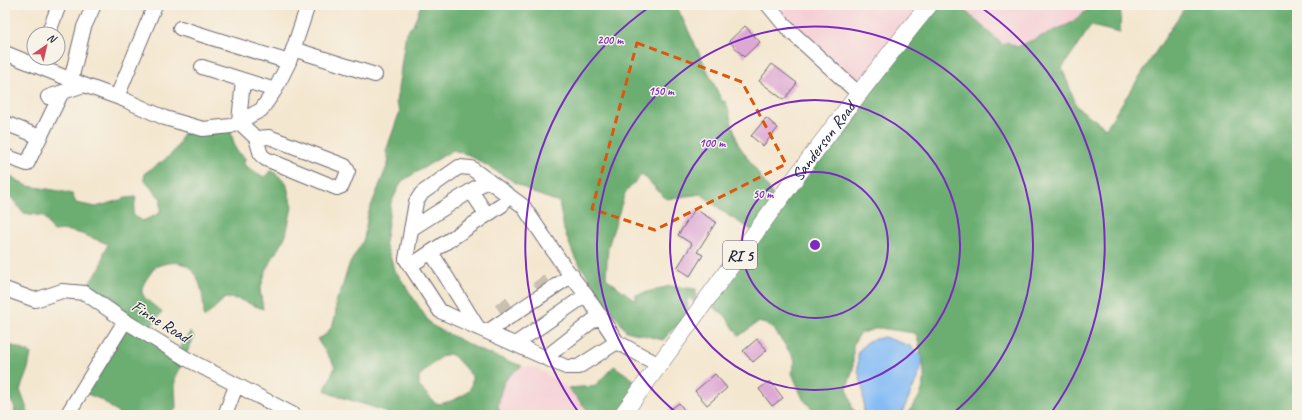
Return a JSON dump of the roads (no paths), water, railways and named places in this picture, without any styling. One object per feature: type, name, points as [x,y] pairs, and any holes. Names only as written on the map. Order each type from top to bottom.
[{"type":"main road","name":"Sanderson Road","points":[[625,414],[659,365],[858,94],[929,5]]},
{"type":"street","points":[[51,26],[59,5]]},
{"type":"street","points":[[71,80],[84,27],[94,5]]},
{"type":"street","points":[[117,97],[155,5]]},
{"type":"street","points":[[43,66],[71,80],[117,97],[165,118],[203,129],[231,126],[261,110],[275,90],[291,56],[308,5]]},
{"type":"street","points":[[768,5],[787,28],[858,94]]},
{"type":"street","points":[[180,28],[291,56],[375,75]]},
{"type":"street","points":[[5,53],[26,59]]},
{"type":"street","points":[[202,67],[275,90]]},
{"type":"street","points":[[243,80],[240,122],[256,138],[261,155],[266,159],[337,188],[342,186],[348,171],[345,166],[269,137],[256,138]]},
{"type":"street","points":[[48,97],[84,85]]},
{"type":"street","points":[[5,156],[27,164],[62,92]]},
{"type":"street","points":[[5,123],[40,137]]},
{"type":"street","points":[[617,342],[578,367],[566,367],[515,344],[487,329],[440,310],[406,259],[416,202],[422,193],[459,167],[471,168],[488,180],[523,206],[560,279],[586,295],[617,342],[659,365]]},
{"type":"street","points":[[411,229],[488,180]]},
{"type":"street","points":[[471,191],[487,215]]},
{"type":"street","points":[[410,266],[502,205]]},
{"type":"street","points":[[431,252],[487,329]]},
{"type":"street","points":[[487,329],[520,303],[560,279]]},
{"type":"street","name":"Finne Road","points":[[5,289],[35,300],[62,290],[85,293],[125,321],[188,360],[294,415]]},
{"type":"street","points":[[515,344],[586,295]]},
{"type":"street","points":[[487,329],[520,303]]},
{"type":"street","points":[[545,358],[600,315]]},
{"type":"street","points":[[67,415],[125,321]]},
{"type":"street","points":[[225,415],[236,386]]},
{"type":"water","points":[[884,337],[910,346],[922,356],[920,372],[901,415],[864,415],[863,389],[858,370],[858,352],[868,341]]},
{"type":"tunnel","points":[[537,289],[548,280]]},
{"type":"tunnel","points":[[499,311],[510,303]]}]
